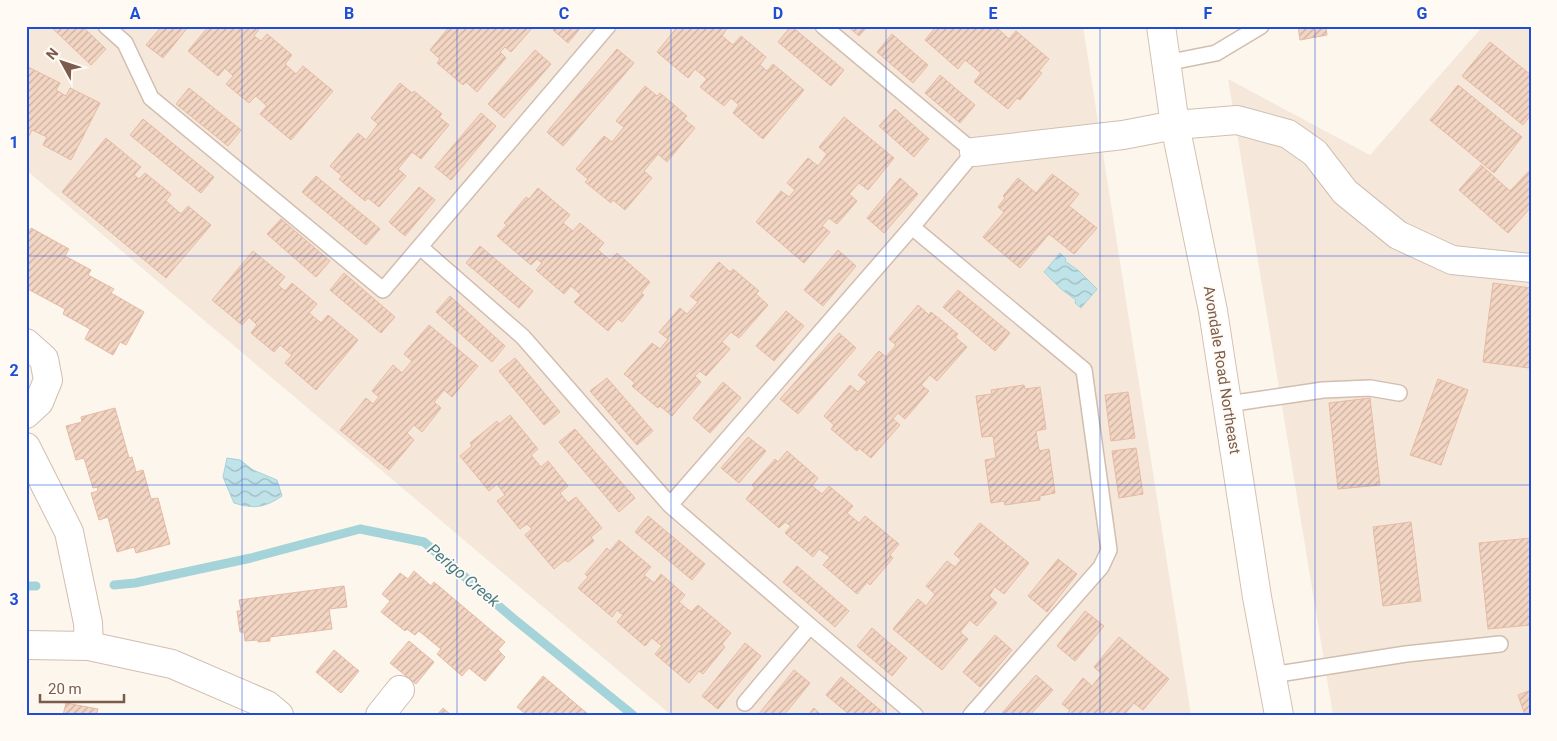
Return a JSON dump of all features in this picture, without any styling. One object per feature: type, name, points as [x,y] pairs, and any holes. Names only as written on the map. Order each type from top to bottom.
[{"type":"street","name":"Avondale Road Northeast","points":[[1160,26],[1175,125],[1213,311],[1257,597],[1279,715]]},
{"type":"street","points":[[974,152],[1123,135],[1175,125],[1237,120],[1288,134],[1315,153],[1345,192],[1398,235],[1452,260],[1531,268]]},
{"type":"street","points":[[26,343],[44,359],[48,380],[39,402],[26,414]]},
{"type":"street","points":[[26,447],[69,532],[88,623],[89,646]]},
{"type":"street","points":[[26,645],[89,646],[172,664],[269,712]]},
{"type":"street","points":[[380,715],[400,690]]},
{"type":"lane","points":[[106,26],[125,43],[151,98],[383,290],[608,26]]},
{"type":"lane","points":[[670,505],[912,227],[974,152],[823,26]]},
{"type":"lane","points":[[1166,62],[1216,53],[1261,26]]},
{"type":"lane","points":[[912,227],[1084,370],[1109,550],[1101,567],[971,715]]},
{"type":"lane","points":[[420,246],[523,338],[670,505],[916,715]]},
{"type":"lane","points":[[1228,404],[1323,390],[1370,388],[1399,393]]},
{"type":"lane","points":[[744,703],[810,626]]},
{"type":"lane","points":[[1272,675],[1406,654],[1500,644]]},
{"type":"shaded area","points":[[26,26],[1083,26],[1191,715],[671,715],[26,170]]},
{"type":"shaded area","points":[[1483,26],[1531,26],[1531,715],[1333,715],[1228,79],[1370,155]]},
{"type":"water","points":[[1060,253],[1066,259],[1065,261],[1079,271],[1097,289],[1081,308],[1075,303],[1076,300],[1061,289],[1044,272]]},
{"type":"water","points":[[227,458],[240,460],[253,470],[277,480],[282,496],[270,503],[253,507],[234,503],[223,477]]},
{"type":"building","points":[[50,26],[82,26],[106,49],[91,65]]},
{"type":"building","points":[[162,26],[189,26],[163,58],[146,45]]},
{"type":"building","points":[[209,26],[258,26],[260,28],[254,36],[261,41],[267,34],[292,55],[285,64],[296,74],[303,66],[333,91],[291,140],[260,114],[267,106],[256,96],[249,103],[226,84],[233,76],[225,68],[218,76],[188,51]]},
{"type":"building","points":[[450,26],[534,26],[511,52],[505,47],[500,52],[506,58],[477,92],[466,82],[463,85],[437,63],[440,59],[430,50]]},
{"type":"building","points":[[557,26],[582,26],[568,43],[553,30]]},
{"type":"building","points":[[678,26],[727,26],[722,36],[733,45],[741,36],[766,57],[760,65],[767,71],[773,64],[804,90],[763,139],[733,113],[739,105],[731,98],[724,106],[700,87],[707,79],[695,69],[688,78],[657,52]]},
{"type":"building","points":[[791,26],[844,70],[831,86],[778,42]]},
{"type":"building","points":[[847,26],[868,26],[859,36]]},
{"type":"building","points":[[932,26],[995,26],[1009,39],[1016,31],[1049,59],[1039,71],[1042,73],[1020,100],[1017,98],[1008,109],[974,82],[981,73],[965,60],[958,69],[925,40],[935,28]]},
{"type":"building","points":[[1298,26],[1326,26],[1327,35],[1300,40]]},
{"type":"building","points":[[892,34],[928,65],[913,83],[877,52]]},
{"type":"building","points":[[1490,42],[1531,75],[1531,115],[1523,125],[1462,76]]},
{"type":"building","points":[[617,49],[634,63],[563,146],[547,132]]},
{"type":"building","points":[[535,50],[551,64],[504,118],[488,104]]},
{"type":"building","points":[[26,66],[60,83],[56,90],[66,96],[70,88],[100,103],[71,160],[43,145],[47,137],[32,130],[28,138],[26,137]]},
{"type":"building","points":[[940,75],[975,105],[960,123],[925,93]]},
{"type":"building","points":[[400,83],[412,93],[414,91],[442,114],[439,117],[449,125],[421,159],[412,152],[398,169],[406,176],[379,207],[368,198],[365,201],[339,179],[342,176],[330,166],[358,133],[366,140],[378,124],[371,118]]},
{"type":"building","points":[[1458,85],[1522,137],[1494,173],[1430,120]]},
{"type":"building","points":[[645,86],[657,96],[660,93],[687,116],[684,119],[695,128],[667,162],[658,154],[644,171],[652,178],[625,210],[613,200],[611,203],[585,182],[588,179],[576,169],[604,136],[612,142],[624,127],[616,121]]},
{"type":"building","points":[[189,88],[241,130],[228,146],[176,104]]},
{"type":"building","points":[[895,109],[929,139],[914,157],[879,126]]},
{"type":"building","points":[[481,113],[496,126],[451,180],[435,167]]},
{"type":"building","points":[[844,117],[894,158],[868,190],[859,183],[849,194],[857,201],[837,224],[829,218],[822,226],[830,232],[804,263],[756,222],[781,191],[789,197],[795,190],[787,183],[808,158],[818,166],[827,154],[819,147]]},
{"type":"building","points":[[143,119],[214,177],[201,193],[130,135]]},
{"type":"building","points":[[106,138],[141,167],[134,175],[139,179],[145,173],[171,194],[166,201],[181,214],[188,206],[211,225],[166,278],[62,192]]},
{"type":"building","points":[[1481,165],[1510,191],[1531,169],[1531,207],[1508,233],[1459,190]]},
{"type":"building","points":[[1052,174],[1079,194],[1069,206],[1097,228],[1074,254],[1049,234],[1020,268],[983,237],[1004,212],[998,207],[1005,198],[1003,196],[1018,178],[1036,193]]},
{"type":"building","points":[[316,176],[380,229],[366,245],[302,192]]},
{"type":"building","points":[[900,178],[918,194],[884,233],[867,218]]},
{"type":"building","points":[[419,187],[435,200],[405,236],[389,222]]},
{"type":"building","points":[[538,188],[570,215],[563,223],[573,231],[580,223],[604,243],[598,250],[610,260],[617,253],[650,282],[641,293],[644,295],[622,322],[618,319],[608,331],[574,302],[581,295],[571,286],[564,294],[536,270],[542,263],[537,259],[531,265],[497,236],[507,225],[504,223],[526,197],[529,199]]},
{"type":"building","points":[[281,219],[330,261],[316,277],[267,234]]},
{"type":"building","points":[[31,228],[69,249],[65,256],[91,270],[88,275],[114,289],[111,293],[144,312],[126,345],[120,342],[113,355],[85,339],[90,329],[63,314],[65,309],[26,288],[26,236]]},
{"type":"building","points":[[480,246],[533,291],[519,308],[466,263]]},
{"type":"building","points":[[838,250],[856,266],[823,306],[804,290]]},
{"type":"building","points":[[253,251],[285,277],[278,285],[285,291],[292,283],[317,304],[309,313],[321,323],[328,315],[358,340],[316,390],[285,363],[292,355],[280,345],[274,352],[251,333],[257,325],[249,317],[242,325],[212,300]]},
{"type":"building","points":[[719,262],[730,272],[733,269],[759,291],[756,294],[768,305],[739,338],[731,332],[722,342],[730,349],[706,376],[700,371],[695,376],[701,382],[672,416],[660,406],[658,408],[632,386],[635,383],[624,374],[652,343],[660,349],[668,339],[659,332],[680,308],[687,314],[698,302],[690,296]]},
{"type":"building","points":[[344,273],[395,317],[381,333],[330,290]]},
{"type":"building","points":[[1493,283],[1531,288],[1531,352],[1529,368],[1483,362]]},
{"type":"building","points":[[958,290],[1010,333],[995,351],[943,307]]},
{"type":"building","points":[[450,296],[505,346],[492,362],[436,312]]},
{"type":"building","points":[[918,305],[929,315],[931,312],[958,334],[955,337],[967,347],[937,381],[930,375],[921,385],[929,391],[905,419],[898,413],[893,419],[900,425],[871,458],[859,448],[857,451],[831,429],[834,425],[824,416],[850,385],[858,392],[867,382],[858,375],[879,351],[886,357],[896,345],[889,339]]},
{"type":"building","points":[[786,311],[804,326],[774,361],[756,346]]},
{"type":"building","points":[[429,325],[478,366],[452,397],[444,390],[434,402],[441,408],[422,432],[414,425],[407,433],[414,440],[389,470],[340,430],[366,398],[373,404],[379,397],[372,391],[393,365],[402,373],[412,361],[404,354]]},
{"type":"building","points":[[839,333],[856,348],[798,414],[780,399]]},
{"type":"building","points":[[515,358],[560,412],[544,425],[499,371]]},
{"type":"building","points":[[607,378],[653,431],[637,445],[590,391]]},
{"type":"building","points":[[1438,379],[1468,390],[1441,465],[1410,455]]},
{"type":"building","points":[[723,382],[741,398],[710,433],[693,418]]},
{"type":"building","points":[[1024,385],[1025,389],[1040,387],[1046,429],[1036,431],[1039,451],[1049,449],[1055,493],[1040,496],[1040,500],[1005,505],[1004,501],[991,503],[985,460],[996,458],[993,436],[982,437],[976,396],[992,394],[991,390]]},
{"type":"building","points":[[1128,392],[1135,438],[1111,441],[1105,395]]},
{"type":"building","points":[[1370,398],[1380,485],[1338,489],[1329,403]]},
{"type":"building","points":[[115,408],[129,458],[132,457],[136,472],[143,470],[151,499],[158,498],[170,544],[136,553],[134,547],[117,552],[108,517],[99,520],[91,493],[98,491],[97,487],[93,488],[84,458],[76,460],[66,426],[82,422],[81,417]]},
{"type":"building","points":[[510,415],[538,449],[531,455],[541,467],[548,461],[568,486],[560,493],[568,503],[576,497],[602,528],[591,537],[594,541],[568,562],[565,560],[554,569],[525,535],[532,529],[527,524],[520,529],[497,501],[505,495],[497,484],[489,491],[460,456],[472,446],[470,443],[497,421],[499,424]]},
{"type":"building","points":[[575,429],[635,498],[619,512],[559,442]]},
{"type":"building","points":[[748,437],[766,451],[739,483],[721,468]]},
{"type":"building","points":[[1136,448],[1143,494],[1119,498],[1112,451]]},
{"type":"building","points":[[787,451],[818,478],[812,486],[822,494],[829,486],[853,506],[847,513],[859,523],[865,516],[899,544],[890,555],[893,558],[870,585],[867,582],[857,594],[823,565],[830,557],[819,549],[813,557],[785,533],[791,526],[785,522],[779,528],[746,499],[755,488],[752,485],[775,459],[778,462]]},
{"type":"building","points":[[648,516],[705,564],[692,580],[635,532]]},
{"type":"building","points":[[1411,522],[1421,601],[1383,606],[1373,527]]},
{"type":"building","points":[[980,523],[1029,563],[1004,594],[995,587],[989,596],[997,603],[977,626],[970,620],[960,632],[968,639],[942,670],[893,629],[918,599],[926,606],[935,594],[926,586],[947,561],[955,567],[961,560],[954,554]]},
{"type":"building","points":[[1531,538],[1531,625],[1488,629],[1479,543]]},
{"type":"building","points":[[619,540],[651,567],[644,575],[654,583],[661,574],[685,595],[679,602],[691,612],[698,605],[731,633],[722,644],[725,647],[703,674],[699,671],[689,683],[655,654],[662,646],[652,638],[645,646],[617,622],[623,615],[617,610],[612,617],[578,588],[588,577],[585,574],[607,548],[610,551]]},
{"type":"building","points":[[1058,559],[1077,574],[1047,612],[1028,596]]},
{"type":"building","points":[[797,566],[849,611],[835,627],[783,582]]},
{"type":"building","points":[[414,571],[431,586],[434,582],[505,642],[498,650],[505,657],[485,681],[469,668],[462,676],[437,654],[441,649],[419,631],[415,635],[407,629],[405,631],[381,612],[390,601],[382,594],[400,573],[408,579]]},
{"type":"building","points":[[344,586],[347,607],[329,609],[332,629],[270,637],[270,641],[258,642],[258,640],[245,641],[244,632],[240,632],[237,611],[241,611],[239,600]]},
{"type":"building","points":[[1085,611],[1104,626],[1075,661],[1057,646]]},
{"type":"building","points":[[872,628],[907,658],[892,676],[857,646]]},
{"type":"building","points":[[995,635],[1012,650],[980,687],[963,672]]},
{"type":"building","points":[[1119,637],[1169,679],[1143,710],[1134,703],[1124,715],[1066,715],[1070,710],[1062,704],[1083,678],[1092,686],[1102,674],[1094,667]]},
{"type":"building","points":[[409,641],[434,662],[416,684],[390,663]]},
{"type":"building","points":[[745,643],[761,656],[718,709],[702,696]]},
{"type":"building","points":[[334,650],[359,671],[341,693],[316,672]]},
{"type":"building","points":[[794,670],[810,683],[784,715],[758,715]]},
{"type":"building","points":[[1036,675],[1053,690],[1030,715],[1004,715],[1002,713]]},
{"type":"building","points":[[543,676],[589,715],[527,715],[517,707]]},
{"type":"building","points":[[841,677],[886,715],[850,715],[826,695]]},
{"type":"building","points":[[1531,690],[1531,715],[1525,715],[1518,695]]},
{"type":"building","points":[[66,703],[98,709],[96,715],[63,715]]},
{"type":"building","points":[[443,708],[451,715],[437,715]]},
{"type":"building","points":[[814,708],[821,715],[808,715]]},
{"type":"waterway","name":"Perigo Creek","points":[[114,585],[135,583],[251,558],[360,529],[424,542],[514,619],[633,715]]},
{"type":"waterway","name":"Perigo Creek","points":[[26,586],[36,586]]}]
